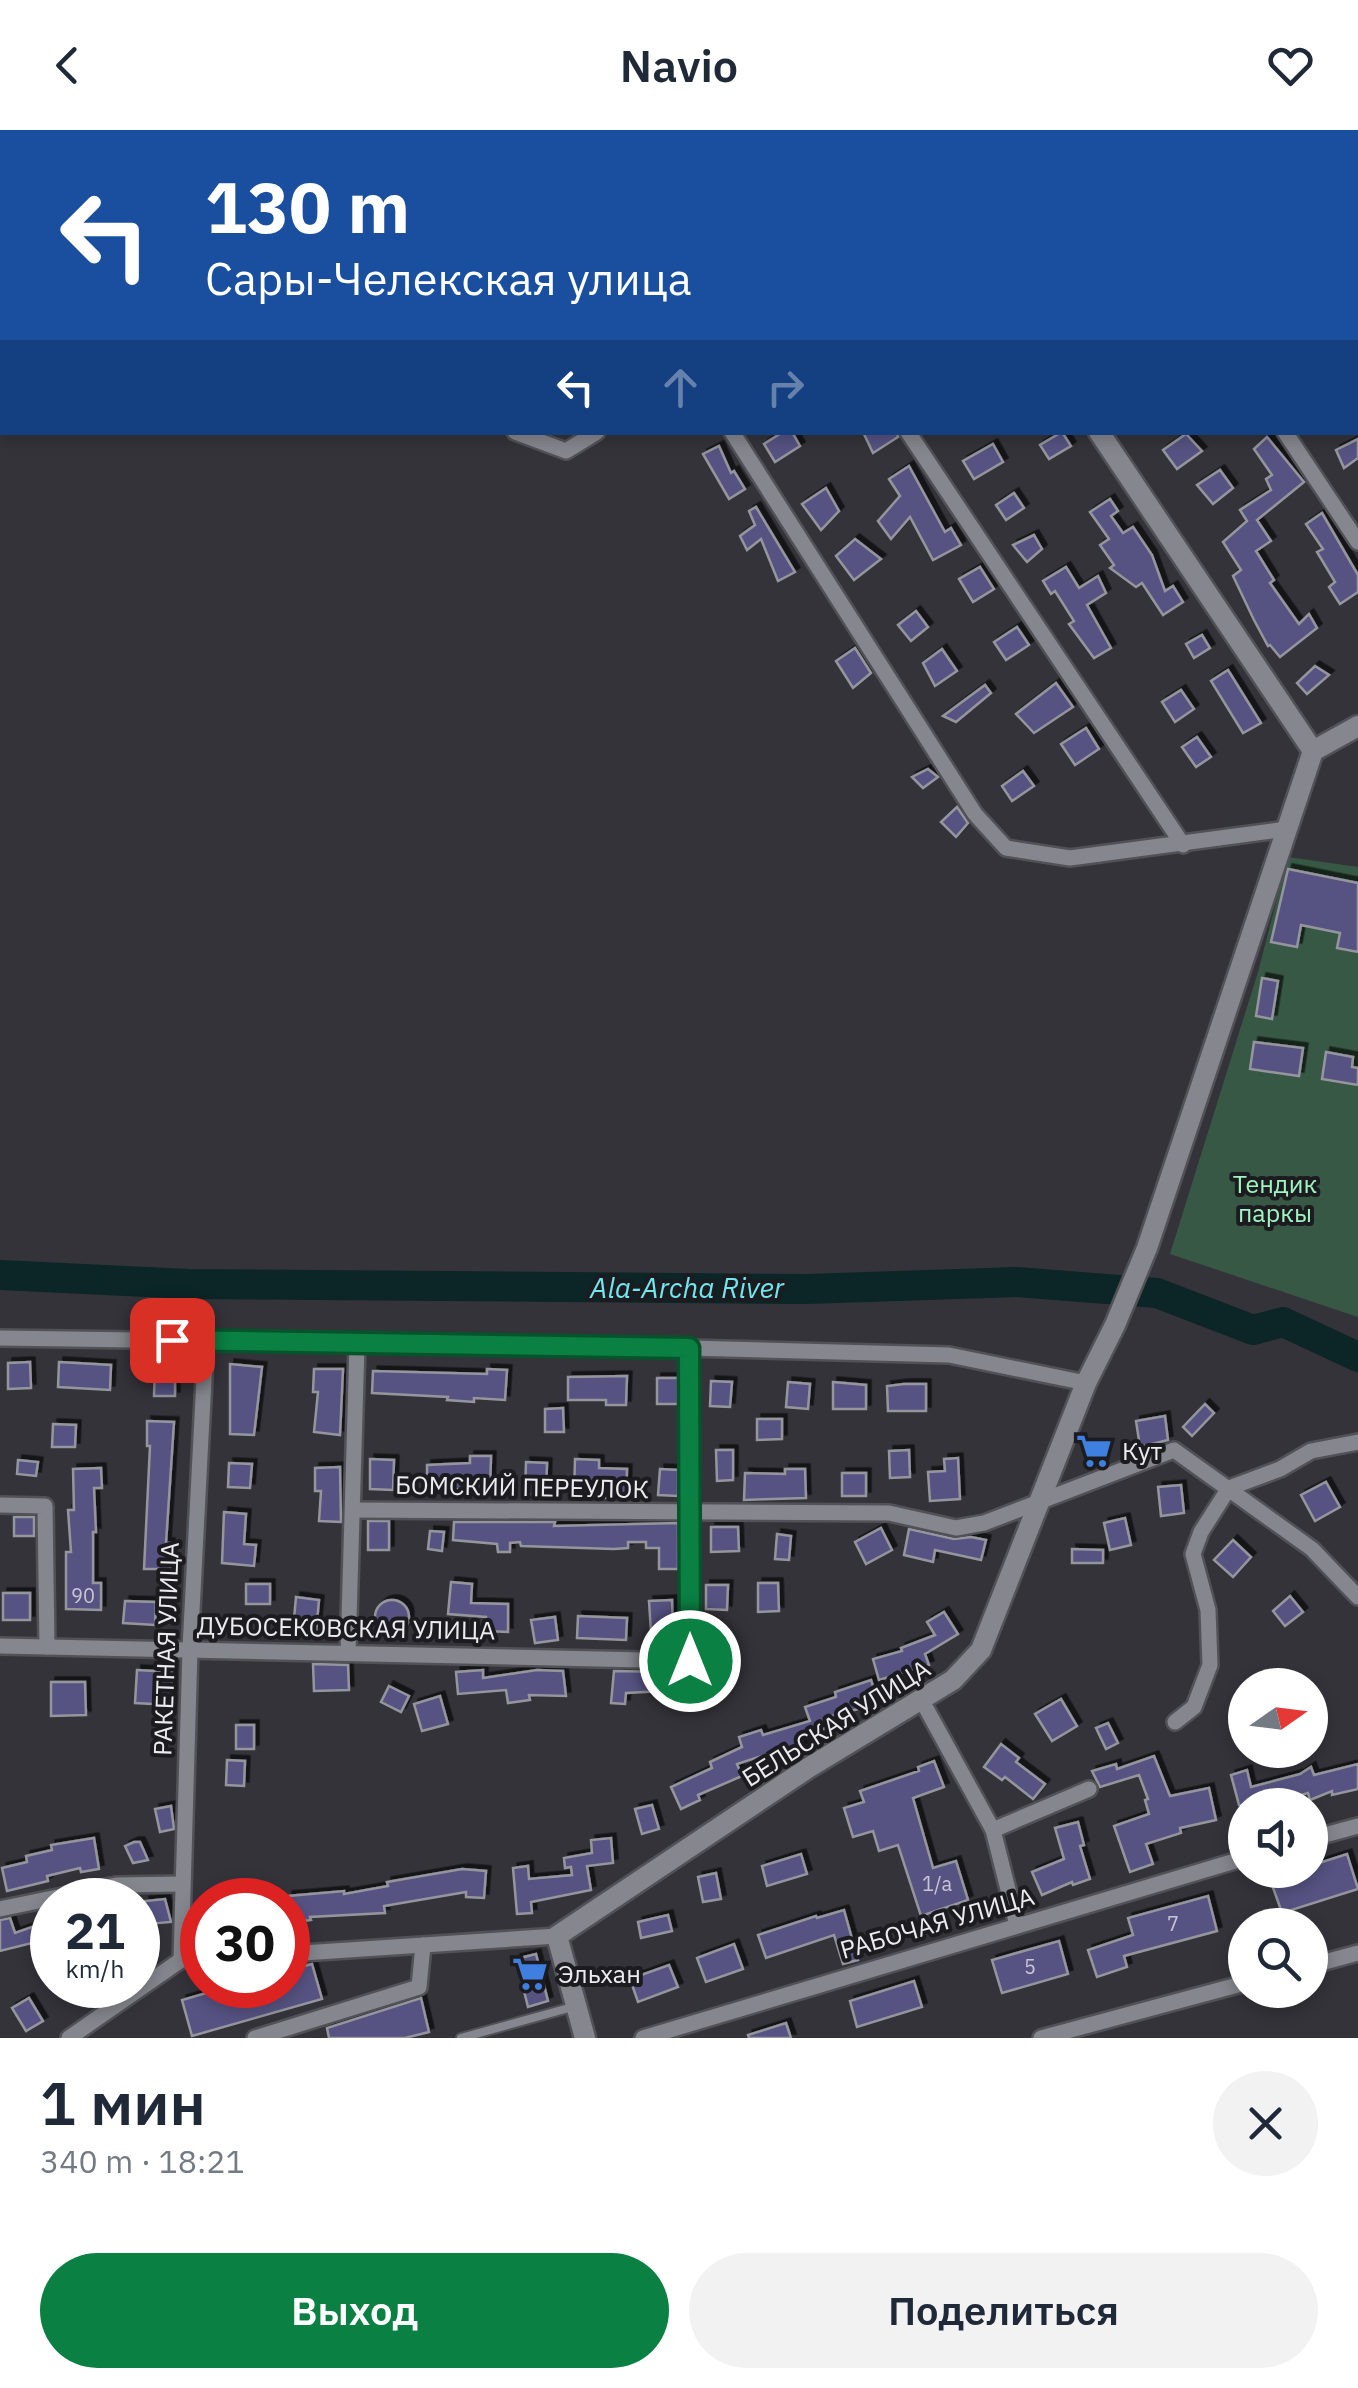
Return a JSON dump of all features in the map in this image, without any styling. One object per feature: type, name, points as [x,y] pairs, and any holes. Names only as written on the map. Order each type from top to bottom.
[{"type":"street","points":[[523,435],[566,451],[592,435]]},
{"type":"street","points":[[734,435],[975,814],[1006,848],[1070,858],[1287,830]]},
{"type":"street","points":[[910,435],[1182,845]]},
{"type":"street","points":[[1101,435],[1313,751],[1358,726]]},
{"type":"street","points":[[1287,435],[1358,542]]},
{"type":"street","name":"БЕЛЬСКАЯ УЛИЦА","points":[[558,1936],[808,1768],[953,1680],[981,1650],[1086,1383],[1116,1325],[1147,1248],[1313,751]]},
{"type":"street","points":[[0,1338],[689,1348],[948,1356],[1086,1383]]},
{"type":"street","name":"РАКЕТНАЯ УЛИЦА","points":[[182,1878],[206,1341]]},
{"type":"street","points":[[348,1653],[357,1345]]},
{"type":"street","points":[[689,1348],[690,1514]]},
{"type":"street","points":[[1175,1722],[1194,1706],[1210,1665],[1208,1610],[1193,1554],[1228,1488],[1280,1469],[1311,1451],[1358,1442]]},
{"type":"street","name":"БОМСКИЙ ПЕРЕУЛОК","points":[[353,1510],[889,1513],[956,1528],[984,1524],[1042,1498],[1174,1450],[1228,1488]]},
{"type":"street","points":[[1228,1488],[1312,1549],[1358,1597]]},
{"type":"street","points":[[0,1504],[45,1506],[47,1647]]},
{"type":"street","name":"ДУБОСЕКОВСКАЯ УЛИЦА","points":[[0,1646],[690,1661],[690,1514]]},
{"type":"street","points":[[921,1700],[993,1830],[1016,1925]]},
{"type":"street","points":[[993,1830],[1089,1789]]},
{"type":"street","points":[[1328,1834],[1358,1826]]},
{"type":"street","name":"РАБОЧАЯ УЛИЦА","points":[[643,2038],[1228,1863]]},
{"type":"street","points":[[0,1909],[116,1885],[180,1884]]},
{"type":"street","points":[[310,1953],[558,1936],[585,2038]]},
{"type":"street","points":[[255,2038],[419,1987],[423,1945]]},
{"type":"street","points":[[1328,1961],[1358,1953]]},
{"type":"street","points":[[69,2038],[180,1961]]},
{"type":"street","points":[[1040,2038],[1228,1988]]},
{"type":"street","points":[[95,2020],[99,2038]]},
{"type":"lane","points":[[461,2038],[576,2006]]},
{"type":"green space","name":"Тендик паркы","points":[[1288,857],[1358,867],[1358,1317],[1170,1254],[1258,972]]},
{"type":"building","points":[[778,435],[794,435],[800,446],[775,462],[764,444]]},
{"type":"building","points":[[864,435],[898,435],[898,437],[873,453]]},
{"type":"building","points":[[1064,435],[1071,446],[1049,459],[1040,445]]},
{"type":"building","points":[[1187,435],[1202,451],[1177,469],[1163,450]]},
{"type":"building","points":[[1267,437],[1304,482],[1257,520],[1271,541],[1256,551],[1274,580],[1270,583],[1299,624],[1309,614],[1317,628],[1280,657],[1268,646],[1254,620],[1233,576],[1241,570],[1223,542],[1247,521],[1240,510],[1271,490],[1266,479],[1272,475],[1254,449]]},
{"type":"building","points":[[1358,439],[1358,458],[1344,468],[1336,450]]},
{"type":"building","points":[[993,444],[1003,462],[974,479],[963,461]]},
{"type":"building","points":[[719,446],[731,473],[734,471],[745,489],[729,499],[703,454]]},
{"type":"building","points":[[909,466],[945,532],[951,528],[961,545],[933,560],[910,517],[891,539],[878,521],[900,496],[889,479]]},
{"type":"building","points":[[1220,470],[1233,488],[1213,504],[1197,485]]},
{"type":"building","points":[[826,488],[839,511],[821,530],[802,504]]},
{"type":"building","points":[[1014,493],[1024,508],[1006,520],[996,505]]},
{"type":"building","points":[[1110,499],[1118,511],[1111,516],[1123,533],[1133,527],[1152,555],[1165,591],[1173,586],[1183,602],[1163,615],[1142,583],[1136,587],[1110,568],[1114,565],[1100,545],[1109,539],[1090,512]]},
{"type":"building","points":[[756,507],[795,572],[778,581],[761,539],[747,550],[740,536],[755,525],[749,511]]},
{"type":"building","points":[[1322,513],[1358,575],[1358,592],[1340,604],[1329,587],[1335,582],[1317,552],[1323,549],[1306,524]]},
{"type":"building","points":[[1034,535],[1042,549],[1027,562],[1013,545]]},
{"type":"building","points":[[855,539],[881,559],[854,580],[836,556]]},
{"type":"building","points":[[980,567],[994,589],[973,602],[959,579]]},
{"type":"building","points":[[1066,567],[1079,588],[1098,576],[1106,593],[1087,605],[1111,648],[1094,658],[1069,624],[1074,621],[1055,591],[1051,594],[1043,581]]},
{"type":"building","points":[[916,611],[928,627],[911,641],[898,625]]},
{"type":"building","points":[[1017,627],[1029,645],[1006,660],[994,642]]},
{"type":"building","points":[[1202,635],[1210,648],[1194,658],[1186,644]]},
{"type":"building","points":[[855,648],[871,673],[853,688],[836,661]]},
{"type":"building","points":[[942,649],[957,671],[935,686],[923,663]]},
{"type":"building","points":[[1315,666],[1329,675],[1307,694],[1297,683]]},
{"type":"building","points":[[1228,670],[1261,723],[1243,733],[1211,681]]},
{"type":"building","points":[[1056,683],[1073,707],[1034,733],[1016,714]]},
{"type":"building","points":[[985,685],[991,693],[956,722],[943,716]]},
{"type":"building","points":[[1181,690],[1194,709],[1175,722],[1162,702]]},
{"type":"building","points":[[1086,728],[1099,749],[1075,765],[1061,744]]},
{"type":"building","points":[[1197,737],[1211,757],[1196,767],[1182,747]]},
{"type":"building","points":[[928,769],[938,777],[923,788],[912,777]]},
{"type":"building","points":[[1023,771],[1034,786],[1012,801],[1002,786]]},
{"type":"building","points":[[957,807],[968,823],[956,837],[941,822]]},
{"type":"building","points":[[1288,869],[1358,883],[1358,952],[1337,948],[1340,933],[1301,925],[1297,947],[1271,942]]},
{"type":"building","points":[[1262,978],[1278,981],[1272,1019],[1256,1016]]},
{"type":"building","points":[[1254,1042],[1303,1048],[1299,1076],[1250,1069]]},
{"type":"building","points":[[1326,1052],[1353,1057],[1358,1085],[1322,1079]]},
{"type":"building","points":[[30,1362],[31,1388],[8,1389],[8,1363]]},
{"type":"building","points":[[59,1362],[111,1365],[110,1390],[58,1387]]},
{"type":"building","points":[[230,1364],[262,1367],[254,1435],[230,1434]]},
{"type":"building","points":[[155,1367],[175,1367],[175,1396],[154,1396]]},
{"type":"building","points":[[314,1369],[343,1369],[340,1435],[314,1432],[318,1392],[313,1392]]},
{"type":"building","points":[[487,1369],[507,1370],[505,1400],[474,1398],[474,1402],[372,1393],[373,1371],[487,1374]]},
{"type":"building","points":[[627,1376],[626,1405],[606,1405],[606,1400],[568,1400],[568,1377]]},
{"type":"building","points":[[657,1378],[678,1378],[678,1404],[657,1404]]},
{"type":"building","points":[[711,1381],[732,1382],[730,1407],[710,1406]]},
{"type":"building","points":[[788,1382],[810,1384],[808,1409],[786,1407]]},
{"type":"building","points":[[833,1382],[866,1385],[866,1409],[833,1409]]},
{"type":"building","points":[[926,1384],[926,1411],[888,1411],[887,1386]]},
{"type":"building","points":[[1205,1404],[1214,1413],[1192,1436],[1183,1427]]},
{"type":"building","points":[[563,1408],[564,1432],[545,1432],[545,1409]]},
{"type":"building","points":[[1165,1416],[1168,1440],[1140,1447],[1136,1421]]},
{"type":"building","points":[[757,1419],[782,1419],[782,1439],[757,1440]]},
{"type":"building","points":[[147,1421],[174,1422],[166,1543],[170,1543],[170,1569],[144,1569],[150,1446]]},
{"type":"building","points":[[53,1424],[76,1425],[75,1447],[52,1447]]},
{"type":"building","points":[[716,1450],[733,1450],[733,1480],[717,1481]]},
{"type":"building","points":[[909,1450],[910,1477],[890,1478],[889,1451]]},
{"type":"building","points":[[470,1456],[491,1456],[490,1493],[470,1493],[470,1489],[427,1490],[427,1465],[470,1463]]},
{"type":"building","points":[[958,1458],[960,1499],[930,1501],[928,1472],[945,1471],[944,1459]]},
{"type":"building","points":[[370,1459],[394,1460],[393,1490],[370,1489]]},
{"type":"building","points":[[575,1459],[599,1460],[599,1468],[627,1469],[626,1498],[606,1498],[606,1493],[574,1493]]},
{"type":"building","points":[[18,1460],[38,1462],[36,1476],[17,1474]]},
{"type":"building","points":[[526,1462],[547,1463],[546,1495],[525,1494]]},
{"type":"building","points":[[229,1463],[252,1464],[250,1488],[228,1487]]},
{"type":"building","points":[[340,1467],[341,1522],[319,1521],[321,1491],[315,1491],[315,1468]]},
{"type":"building","points":[[101,1468],[102,1488],[94,1488],[93,1583],[101,1583],[101,1610],[66,1609],[66,1552],[71,1552],[68,1510],[74,1510],[73,1469]]},
{"type":"building","points":[[660,1469],[678,1470],[678,1496],[658,1495]]},
{"type":"building","points":[[785,1469],[805,1469],[806,1498],[744,1500],[745,1473],[785,1474]]},
{"type":"building","points":[[842,1473],[866,1473],[866,1496],[842,1496]]},
{"type":"building","points":[[1326,1482],[1340,1507],[1315,1521],[1301,1495]]},
{"type":"building","points":[[1181,1485],[1184,1513],[1161,1516],[1158,1487]]},
{"type":"building","points":[[224,1512],[246,1514],[244,1544],[256,1545],[254,1566],[222,1563]]},
{"type":"building","points":[[14,1517],[34,1517],[34,1536],[14,1536]]},
{"type":"building","points":[[1125,1518],[1131,1545],[1110,1550],[1104,1523]]},
{"type":"building","points":[[368,1521],[389,1521],[389,1550],[368,1550]]},
{"type":"building","points":[[454,1522],[555,1522],[554,1526],[678,1523],[678,1569],[659,1569],[659,1548],[646,1548],[646,1542],[628,1542],[628,1548],[614,1549],[521,1546],[520,1542],[510,1543],[510,1552],[498,1552],[497,1544],[453,1540]]},
{"type":"building","points":[[711,1527],[738,1527],[739,1551],[711,1552]]},
{"type":"building","points":[[881,1528],[892,1550],[866,1564],[855,1542]]},
{"type":"building","points":[[909,1529],[954,1539],[986,1540],[981,1560],[935,1550],[933,1562],[904,1555]]},
{"type":"building","points":[[430,1531],[444,1532],[442,1551],[428,1549]]},
{"type":"building","points":[[777,1534],[791,1536],[789,1560],[775,1559]]},
{"type":"building","points":[[1233,1540],[1251,1557],[1233,1577],[1214,1560]]},
{"type":"building","points":[[1072,1549],[1103,1550],[1103,1563],[1072,1563]]},
{"type":"building","points":[[451,1582],[472,1584],[471,1603],[508,1604],[508,1632],[486,1631],[486,1617],[448,1614]]},
{"type":"building","points":[[758,1583],[778,1583],[779,1611],[758,1612]]},
{"type":"building","points":[[246,1584],[270,1584],[270,1604],[246,1604]]},
{"type":"building","points":[[706,1585],[728,1585],[727,1610],[706,1609]]},
{"type":"building","points":[[3,1593],[30,1593],[30,1620],[3,1620]]},
{"type":"building","points":[[1290,1596],[1303,1612],[1285,1626],[1273,1611]]},
{"type":"building","points":[[296,1597],[319,1600],[316,1632],[293,1630]]},
{"type":"building","points":[[392,1600],[404,1605],[409,1617],[404,1629],[392,1634],[380,1629],[375,1617],[380,1605]]},
{"type":"building","points":[[672,1600],[673,1631],[651,1632],[649,1601]]},
{"type":"building","points":[[125,1601],[156,1602],[155,1625],[123,1623]]},
{"type":"building","points":[[944,1612],[958,1634],[925,1654],[929,1665],[879,1680],[873,1659],[902,1651],[901,1648],[935,1635],[927,1622]]},
{"type":"building","points":[[578,1616],[627,1618],[626,1640],[577,1638]]},
{"type":"building","points":[[555,1617],[558,1640],[535,1643],[531,1620]]},
{"type":"building","points":[[313,1664],[348,1665],[349,1690],[314,1691]]},
{"type":"building","points":[[137,1670],[172,1672],[171,1705],[135,1703]]},
{"type":"building","points":[[483,1670],[483,1678],[537,1670],[563,1671],[566,1696],[529,1695],[530,1700],[508,1703],[506,1690],[458,1694],[456,1672]]},
{"type":"building","points":[[614,1671],[663,1672],[664,1691],[626,1693],[625,1704],[611,1703]]},
{"type":"building","points":[[871,1680],[877,1698],[857,1705],[858,1709],[831,1716],[834,1725],[801,1737],[804,1747],[737,1764],[742,1776],[698,1795],[700,1800],[681,1809],[671,1787],[712,1768],[710,1762],[742,1747],[739,1737],[761,1730],[763,1735],[810,1721],[805,1707]]},
{"type":"building","points":[[51,1682],[85,1682],[86,1715],[51,1716]]},
{"type":"building","points":[[389,1686],[409,1696],[401,1712],[381,1702]]},
{"type":"building","points":[[440,1696],[448,1724],[422,1731],[414,1704]]},
{"type":"building","points":[[1061,1699],[1077,1726],[1052,1741],[1035,1714]]},
{"type":"building","points":[[1108,1723],[1118,1743],[1106,1749],[1096,1728]]},
{"type":"building","points":[[236,1725],[254,1725],[254,1749],[236,1749]]},
{"type":"building","points":[[1001,1744],[1019,1758],[1016,1762],[1045,1784],[1033,1799],[1005,1777],[1002,1780],[984,1767]]},
{"type":"building","points":[[1154,1756],[1170,1796],[1209,1788],[1216,1820],[1180,1828],[1181,1833],[1146,1844],[1153,1864],[1130,1872],[1114,1826],[1149,1814],[1139,1775],[1100,1787],[1092,1771],[1116,1764],[1117,1769]]},
{"type":"building","points":[[227,1760],[245,1761],[244,1786],[226,1785]]},
{"type":"building","points":[[934,1761],[944,1787],[913,1798],[933,1868],[956,1861],[968,1900],[921,1916],[898,1845],[879,1851],[873,1831],[853,1837],[844,1808],[864,1802],[860,1791],[919,1771],[918,1767]]},
{"type":"building","points":[[1358,1764],[1358,1789],[1332,1795],[1328,1788],[1234,1788],[1231,1775],[1247,1770],[1251,1787],[1309,1768],[1314,1775]]},
{"type":"building","points":[[652,1805],[659,1829],[642,1834],[635,1809]]},
{"type":"building","points":[[171,1806],[174,1829],[160,1832],[155,1809]]},
{"type":"building","points":[[1078,1822],[1090,1879],[1042,1895],[1032,1872],[1064,1859],[1055,1828]]},
{"type":"building","points":[[94,1838],[99,1869],[81,1872],[80,1868],[47,1878],[30,1878],[30,1885],[7,1891],[2,1868],[27,1862],[26,1856],[52,1850],[51,1845]]},
{"type":"building","points":[[611,1838],[613,1863],[587,1866],[591,1890],[531,1902],[532,1913],[517,1914],[513,1868],[528,1866],[529,1879],[572,1875],[571,1867],[565,1868],[564,1858],[592,1853],[591,1840]]},
{"type":"building","points":[[140,1842],[148,1860],[133,1863],[125,1846]]},
{"type":"building","points":[[801,1854],[807,1874],[767,1886],[762,1866]]},
{"type":"building","points":[[1347,1854],[1358,1889],[1298,1908],[1280,1908],[1273,1888],[1328,1888],[1328,1860]]},
{"type":"building","points":[[462,1869],[486,1871],[484,1898],[466,1897],[466,1892],[384,1906],[385,1913],[310,1917],[310,1894],[344,1894],[388,1886],[387,1882]]},
{"type":"building","points":[[716,1873],[721,1899],[703,1902],[698,1877]]},
{"type":"building","points":[[1208,1896],[1217,1931],[1124,1956],[1127,1967],[1097,1977],[1088,1950],[1133,1935],[1128,1918]]},
{"type":"building","points":[[165,1899],[171,1922],[160,1923],[160,1900]]},
{"type":"building","points":[[844,1910],[858,1960],[843,1964],[834,1935],[766,1958],[758,1935]]},
{"type":"building","points":[[668,1915],[672,1931],[641,1938],[638,1922]]},
{"type":"building","points":[[10,1918],[15,1933],[30,1928],[30,1944],[0,1951],[0,1920]]},
{"type":"building","points":[[1059,1941],[1068,1974],[1002,1993],[992,1960]]},
{"type":"building","points":[[734,1944],[743,1969],[706,1982],[697,1958]]},
{"type":"building","points":[[536,1954],[548,2001],[528,2007],[516,1959]]},
{"type":"building","points":[[310,1964],[322,1999],[310,2002]]},
{"type":"building","points":[[669,1965],[678,1987],[638,2002],[630,1979]]},
{"type":"building","points":[[914,1981],[922,2007],[857,2027],[850,2001]]},
{"type":"building","points":[[29,1998],[30,2008],[35,2008],[43,2021],[26,2031],[12,2008]]},
{"type":"building","points":[[421,1998],[429,2032],[405,2038],[329,2038],[327,2028]]},
{"type":"building","points":[[184,2008],[290,2008],[192,2036]]},
{"type":"building","points":[[786,2023],[791,2038],[749,2038],[748,2035]]},
{"type":"waterway","name":"Ala-Archa River","points":[[0,1275],[188,1284],[807,1289],[1017,1282],[1157,1293],[1253,1330],[1283,1322],[1358,1357]]},
{"type":"place","name":"Кут","points":[[1094,1451]]},
{"type":"place","name":"Эльхан","points":[[530,1974]]},
{"type":"route","points":[[172,1340],[689,1348],[690,1661]]}]
